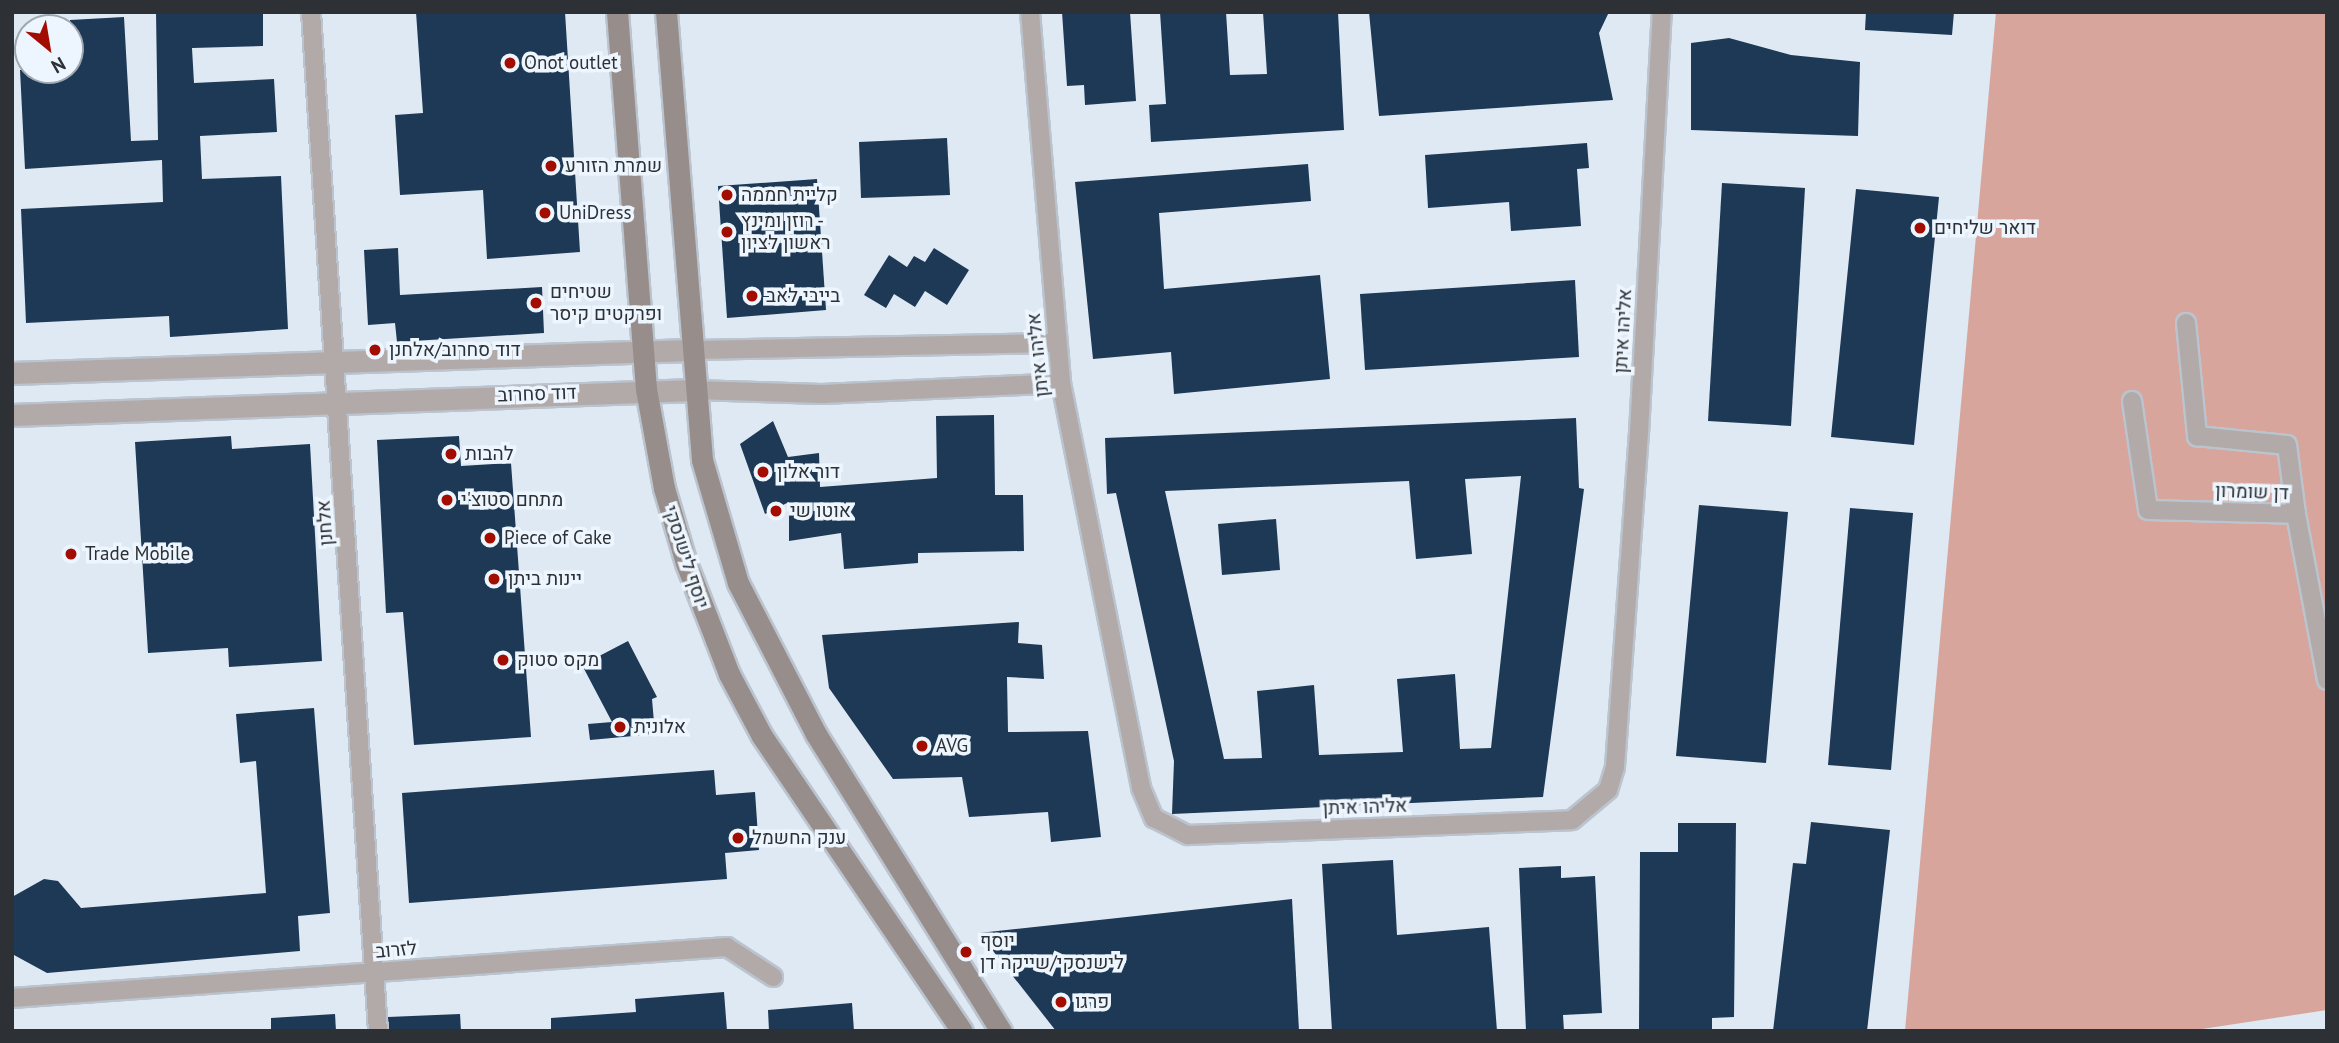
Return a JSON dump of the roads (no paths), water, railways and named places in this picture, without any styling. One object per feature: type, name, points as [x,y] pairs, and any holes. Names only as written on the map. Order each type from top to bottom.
[{"type":"main road","name":"יוסף לישנסקי","points":[[617,12],[646,389],[682,550],[729,674],[762,736],[962,1031]]},
{"type":"main road","points":[[666,12],[694,390],[702,460],[718,522],[753,614],[816,734],[1001,1031]]},
{"type":"street","name":"אלחנן","points":[[311,12],[378,1031]]},
{"type":"street","name":"אליהו איתן","points":[[1030,12],[1061,383],[1141,788],[1154,818],[1188,835],[1572,820],[1586,813],[1608,790],[1615,767],[1662,12]]},
{"type":"street","points":[[2186,323],[2197,436],[2287,445],[2296,514]]},
{"type":"street","name":"דוד סחרוב","points":[[12,373],[643,350],[1057,343]]},
{"type":"street","name":"דוד סחרוב","points":[[12,415],[646,389],[822,394],[1061,383]]},
{"type":"street","name":"דן שומרון","points":[[2132,401],[2148,510],[2296,514],[2327,680]]},
{"type":"street","name":"לזרוב","points":[[12,998],[727,947],[773,978]]},
{"type":"place","name":"Onot outlet","points":[[510,63]]},
{"type":"place","name":"שמרת הזורע","points":[[551,166]]},
{"type":"place","name":"קליית חממה","points":[[727,195]]},
{"type":"place","name":"UniDress","points":[[545,213]]},
{"type":"place","name":"דואר שליחים","points":[[1920,228]]},
{"type":"place","name":"רוזן ומינץ - ראשון לציון","points":[[727,232]]},
{"type":"place","name":"בייבי לאב","points":[[752,296]]},
{"type":"place","name":"שטיחים ופרקטים קיסר","points":[[536,303]]},
{"type":"place","name":"דוד סחרוב/אלחנן","points":[[375,350]]},
{"type":"place","name":"להבות","points":[[451,454]]},
{"type":"place","name":"דור אלון","points":[[763,472]]},
{"type":"place","name":"מתחם סטוצ'י","points":[[447,500]]},
{"type":"place","name":"אוטו שי","points":[[776,511]]},
{"type":"place","name":"Piece of Cake","points":[[490,538]]},
{"type":"place","name":"Trade Mobile","points":[[71,554]]},
{"type":"place","name":"יינות ביתן","points":[[494,579]]},
{"type":"place","name":"מקס סטוק","points":[[503,660]]},
{"type":"place","name":"אלונית","points":[[620,727]]},
{"type":"place","name":"AVG","points":[[922,746]]},
{"type":"place","name":"ענק החשמל","points":[[738,838]]},
{"type":"place","name":"יוסף לישנסקי/שייקה דן","points":[[966,952]]},
{"type":"place","name":"פרגו","points":[[1061,1002]]}]
